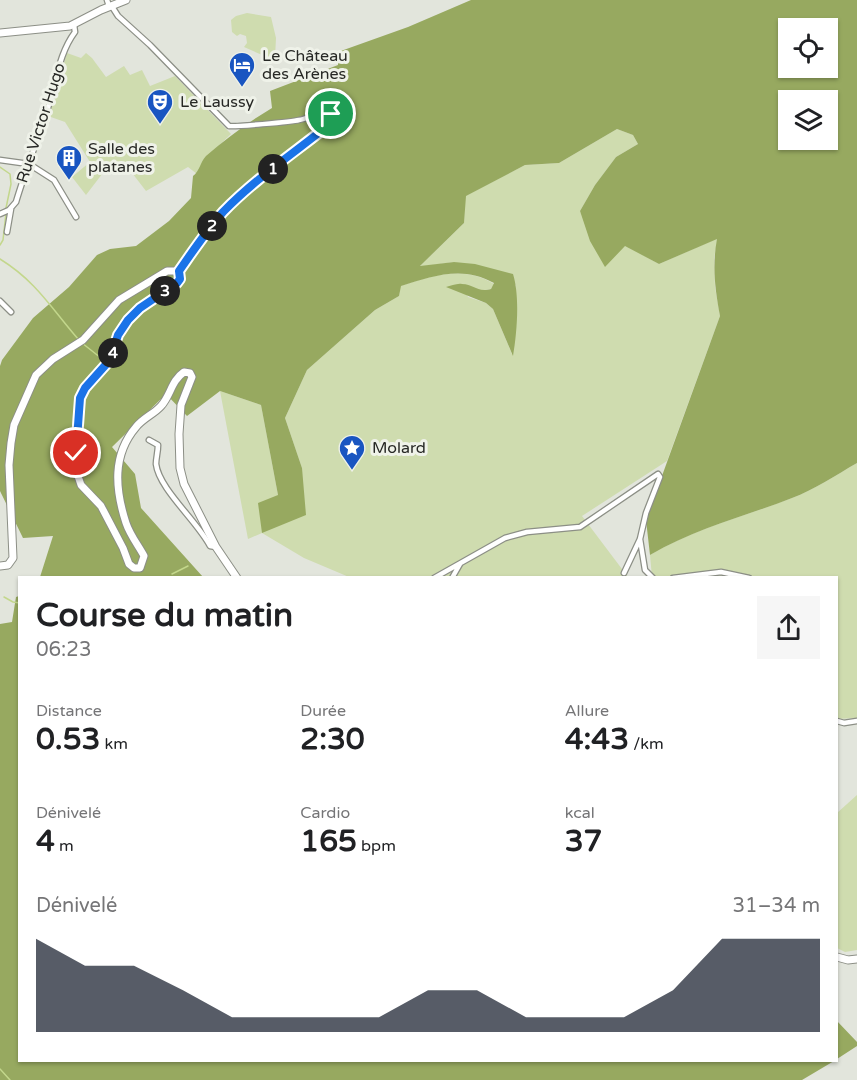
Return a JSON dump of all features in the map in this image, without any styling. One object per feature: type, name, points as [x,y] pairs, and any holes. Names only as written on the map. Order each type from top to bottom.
[{"type":"street","points":[[0,33],[74,25],[115,2],[118,16],[150,45],[229,126],[236,128],[255,124],[297,121],[324,113],[331,114],[330,124],[296,148],[224,212],[201,239],[179,271],[180,279],[177,283],[140,308],[123,327],[108,363],[85,388],[80,398],[76,467],[81,484],[101,506],[129,564],[134,568],[140,568],[144,556],[126,524],[116,476],[119,456],[136,427],[166,399],[173,383],[184,372],[190,373],[192,377],[181,405],[180,468],[184,484],[216,547],[236,576]]},
{"type":"street","name":"Rue Victor Hugo","points":[[7,232],[10,209],[16,202],[67,45],[75,32],[74,25]]},
{"type":"street","points":[[0,159],[29,164],[54,180],[76,217]]},
{"type":"street","points":[[0,214],[10,209]]},
{"type":"street","points":[[0,566],[8,565],[13,558],[9,465],[14,425],[36,375],[53,359],[81,342],[119,300],[166,271],[179,271]]},
{"type":"street","points":[[0,301],[11,312]]},
{"type":"street","points":[[149,440],[158,446],[156,464],[168,489],[205,536],[210,546],[216,547]]},
{"type":"street","points":[[437,576],[488,546],[512,536],[527,532],[580,527],[655,474],[659,474],[660,477],[646,513],[640,539],[624,573]]},
{"type":"street","points":[[640,539],[645,570],[651,576]]},
{"type":"street","points":[[453,576],[460,563]]},
{"type":"street","points":[[689,576],[721,572],[740,576]]},
{"type":"street","points":[[838,721],[844,723],[857,721]]},
{"type":"street","points":[[838,957],[848,960],[857,959]]},
{"type":"green space","points":[[471,0],[857,0],[857,463],[800,495],[702,530],[650,555],[646,520],[720,316],[715,277],[717,239],[659,264],[625,246],[605,267],[590,241],[580,211],[595,185],[616,157],[638,144],[633,135],[617,129],[559,163],[525,165],[466,196],[464,223],[420,266],[454,262],[475,264],[513,274],[517,326],[513,356],[493,309],[486,303],[446,287],[460,284],[486,290],[491,289],[494,283],[471,274],[459,273],[436,276],[401,286],[399,296],[375,310],[307,370],[285,418],[302,468],[306,515],[262,533],[258,503],[278,495],[261,405],[220,391],[187,416],[166,394],[112,447],[135,474],[141,508],[202,576],[40,576],[53,536],[23,538],[0,491],[0,366],[2,360],[33,318],[69,287],[97,255],[110,249],[136,246],[169,221],[191,198],[193,176],[206,156],[272,108],[270,91],[338,65],[338,52],[408,27]]},
{"type":"green space","points":[[247,13],[271,17],[276,38],[275,58],[269,58],[244,47],[247,43],[246,36],[240,34],[237,36],[232,32],[231,20]]},
{"type":"green space","points":[[67,53],[81,58],[86,53],[106,77],[124,66],[130,75],[142,70],[150,86],[175,76],[231,134],[209,155],[197,174],[188,167],[146,191],[129,169],[121,164],[109,165],[86,195],[72,177],[90,162],[65,122],[48,116]]},
{"type":"green space","points":[[617,129],[633,135],[638,144],[616,157],[595,185],[580,211],[605,266],[625,245],[659,264],[718,238],[714,258],[715,287],[720,316],[667,461],[582,516],[627,576],[347,576],[304,558],[262,533],[248,539],[220,391],[261,405],[278,495],[262,532],[302,468],[285,418],[307,370],[375,310],[399,296],[400,286],[447,274],[471,275],[494,284],[491,289],[480,291],[462,284],[468,297],[486,303],[493,309],[512,354],[516,285],[454,262],[419,267],[464,223],[465,196],[525,165],[559,163]]},
{"type":"green space","points":[[857,463],[857,718],[838,719],[838,576],[652,576],[650,555],[684,537],[817,487]]},
{"type":"green space","points":[[18,596],[18,1062],[832,1062],[802,1080],[0,1080],[0,624],[12,622]]},
{"type":"green space","points":[[857,795],[857,950],[845,952],[838,948],[838,812]]},
{"type":"green space","points":[[838,1022],[857,1042],[857,1046],[838,1058]]},
{"type":"waterway","points":[[0,167],[10,174],[11,184],[6,208]]},
{"type":"waterway","points":[[0,245],[3,240],[6,213]]},
{"type":"waterway","points":[[0,259],[34,286],[79,340]]},
{"type":"waterway","points":[[82,343],[106,362]]},
{"type":"waterway","points":[[172,574],[188,566]]},
{"type":"waterway","points":[[4,597],[18,603]]},
{"type":"waterway","points":[[0,1069],[10,1080]]},
{"type":"place","name":"Le Château des Arènes","points":[[242,88]]},
{"type":"place","name":"Le Laussy","points":[[160,125]]},
{"type":"place","name":"Salle des platanes","points":[[69,181]]},
{"type":"place","name":"Molard","points":[[352,471]]},
{"type":"route","points":[[76,453],[80,398],[85,388],[110,360],[118,335],[128,320],[140,308],[177,283],[180,279],[179,271],[201,239],[224,212],[296,148],[330,124],[331,114]]}]
